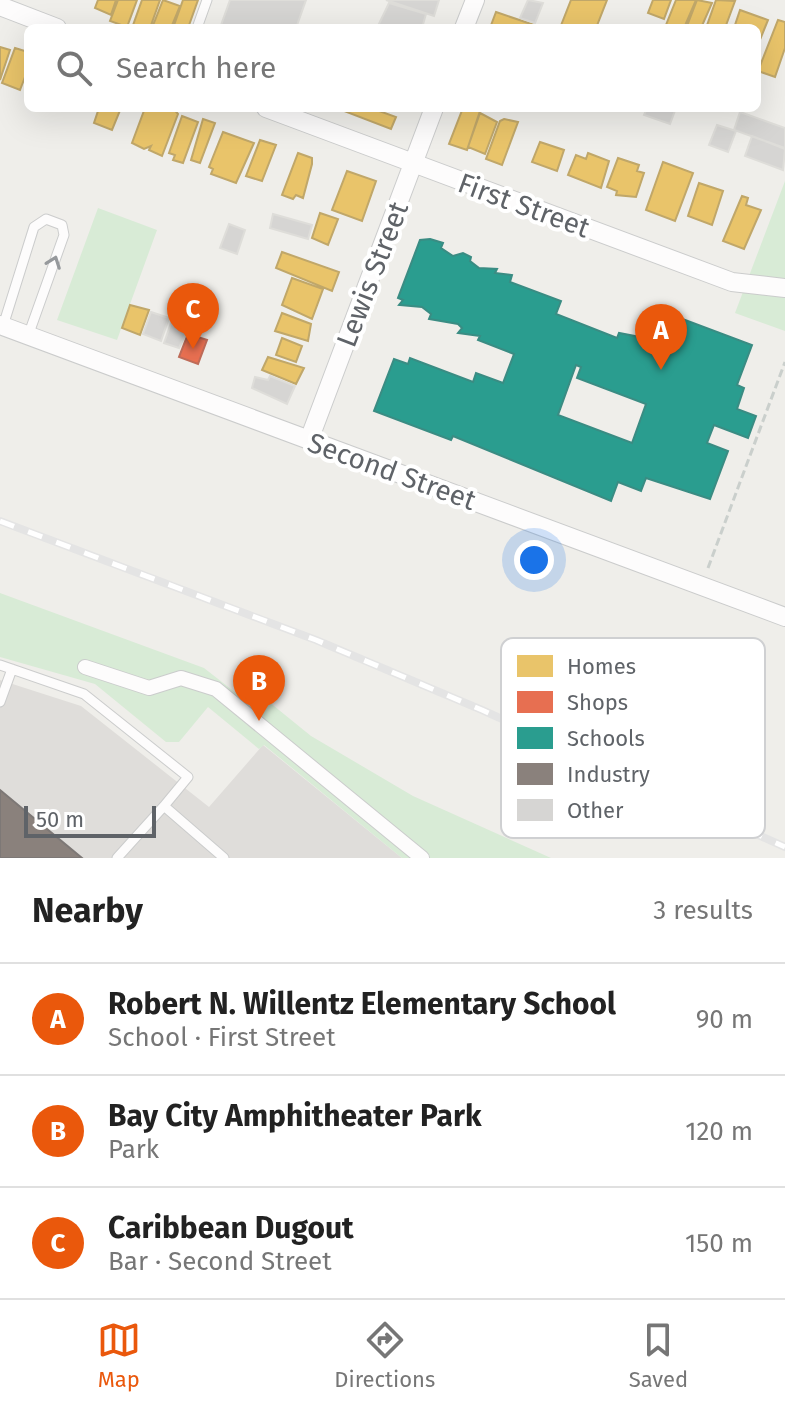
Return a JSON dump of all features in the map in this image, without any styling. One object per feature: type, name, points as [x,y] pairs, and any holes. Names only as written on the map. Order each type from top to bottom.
[{"type":"street","points":[[466,24],[475,0]]},
{"type":"street","points":[[0,6],[47,24]]},
{"type":"street","name":"First Street","points":[[276,112],[732,282],[785,288]]},
{"type":"street","name":"Lewis Street","points":[[309,440],[432,112]]},
{"type":"street","name":"Second Street","points":[[2,326],[785,617]]},
{"type":"street","points":[[85,667],[149,688],[181,678],[216,689],[422,858]]},
{"type":"lane","points":[[198,24],[207,0]]},
{"type":"lane","points":[[2,326],[34,227],[46,219],[55,221],[62,225],[64,235],[28,336]]},
{"type":"lane","points":[[0,665],[84,694],[188,777],[117,858]]},
{"type":"lane","points":[[0,702],[12,669]]},
{"type":"lane","points":[[164,806],[224,858]]},
{"type":"path","points":[[701,586],[785,362]]},
{"type":"shaded area","points":[[0,680],[81,706],[209,807],[263,745],[402,858],[0,858]]},
{"type":"green space","points":[[785,181],[785,331],[735,313]]},
{"type":"green space","points":[[98,208],[157,230],[117,340],[57,320]]},
{"type":"green space","points":[[0,593],[204,668],[236,693],[247,684],[311,736],[413,796],[551,858],[402,858],[264,745],[259,749],[208,707],[179,742],[166,742],[95,684],[0,657]]},
{"type":"building: Homes","points":[[98,0],[116,0],[111,15],[95,8]]},
{"type":"building: Homes","points":[[118,0],[137,0],[128,24],[110,21]]},
{"type":"building: Homes","points":[[142,0],[160,0],[151,24],[133,24]]},
{"type":"building: Homes","points":[[163,0],[180,6],[173,24],[154,24]]},
{"type":"building: Homes","points":[[183,0],[198,0],[189,24],[174,24]]},
{"type":"building: Homes","points":[[571,0],[607,0],[598,24],[562,24]]},
{"type":"building: Homes","points":[[653,0],[671,0],[664,19],[648,13]]},
{"type":"building: Homes","points":[[676,0],[696,0],[686,24],[666,24]]},
{"type":"building: Homes","points":[[697,0],[712,3],[703,24],[688,24]]},
{"type":"building: Homes","points":[[716,0],[735,1],[726,24],[707,24]]},
{"type":"building: Homes","points":[[740,10],[768,20],[761,37],[761,24],[735,24]]},
{"type":"building: Homes","points":[[496,12],[531,24],[492,24]]},
{"type":"building: Homes","points":[[778,20],[785,22],[785,48],[775,77],[761,72],[761,63]]},
{"type":"building: Homes","points":[[0,47],[10,50],[0,80]]},
{"type":"building: Homes","points":[[15,48],[24,51],[24,80],[20,90],[2,83]]},
{"type":"building: Homes","points":[[98,112],[119,112],[112,130],[94,123]]},
{"type":"building: Homes","points":[[144,112],[178,114],[162,156],[149,150],[151,146],[144,149],[132,143]]},
{"type":"building: Homes","points":[[347,112],[382,112],[396,117],[391,129]]},
{"type":"building: Homes","points":[[461,112],[480,112],[467,150],[449,144]]},
{"type":"building: Homes","points":[[480,113],[497,122],[485,154],[468,147]]},
{"type":"building: Homes","points":[[182,116],[198,122],[183,163],[173,160],[175,155],[169,153]]},
{"type":"building: Homes","points":[[203,119],[215,123],[200,163],[191,160]]},
{"type":"building: Homes","points":[[500,121],[518,122],[502,165],[486,159]]},
{"type":"building: Homes","points":[[223,132],[254,143],[236,183],[211,174],[213,169],[209,167]]},
{"type":"building: Homes","points":[[260,140],[276,145],[262,181],[246,176]]},
{"type":"building: Homes","points":[[540,142],[564,150],[557,171],[532,162]]},
{"type":"building: Homes","points":[[298,153],[312,158],[312,164],[303,198],[296,195],[293,199],[282,195]]},
{"type":"building: Homes","points":[[588,153],[609,161],[601,188],[568,175],[576,155],[586,159]]},
{"type":"building: Homes","points":[[618,158],[639,165],[637,171],[644,173],[636,197],[616,195],[617,191],[607,187]]},
{"type":"building: Homes","points":[[663,162],[693,173],[675,221],[646,210]]},
{"type":"building: Homes","points":[[347,171],[376,181],[362,221],[332,210]]},
{"type":"building: Homes","points":[[699,183],[723,191],[712,225],[688,216]]},
{"type":"building: Homes","points":[[742,196],[748,198],[746,205],[761,210],[744,249],[723,241]]},
{"type":"building: Homes","points":[[320,213],[338,219],[328,245],[312,238]]},
{"type":"building: Homes","points":[[282,252],[339,272],[332,291],[276,268]]},
{"type":"building: Homes","points":[[292,278],[323,289],[312,319],[282,305]]},
{"type":"building: Homes","points":[[130,305],[149,310],[140,335],[122,328]]},
{"type":"building: Homes","points":[[282,313],[311,324],[308,341],[275,331]]},
{"type":"building: Homes","points":[[282,338],[302,346],[296,362],[276,355]]},
{"type":"building: Homes","points":[[268,357],[304,368],[296,384],[262,370]]},
{"type":"building: Shops","points":[[188,334],[207,340],[198,364],[179,357]]},
{"type":"building: Schools","points":[[420,240],[443,243],[441,248],[453,256],[463,253],[471,257],[470,261],[479,268],[497,269],[495,273],[512,275],[510,282],[561,301],[556,314],[617,338],[619,333],[671,343],[680,318],[752,345],[737,385],[744,388],[737,409],[756,416],[748,438],[714,425],[707,443],[728,451],[710,499],[646,478],[641,491],[618,482],[611,501],[453,436],[451,440],[374,411],[394,359],[408,364],[410,358],[473,382],[476,373],[503,383],[514,354],[478,340],[480,336],[458,333],[462,328],[458,324],[429,319],[431,314],[422,307],[399,305],[403,300],[398,298]],"holes":[[[576,365],[581,367],[577,378],[646,404],[632,443],[558,415]]]},
{"type":"building: Industry","points":[[0,790],[82,858],[0,858]]},
{"type":"building: Other","points":[[230,0],[306,0],[297,24],[221,24]]},
{"type":"building: Other","points":[[386,0],[439,0],[434,16]]},
{"type":"building: Other","points":[[528,0],[543,3],[535,23],[520,18]]},
{"type":"building: Other","points":[[389,3],[426,14],[423,24],[379,24]]},
{"type":"building: Other","points":[[645,112],[674,112],[670,124],[644,115]]},
{"type":"building: Other","points":[[740,112],[785,128],[785,148],[734,130]]},
{"type":"building: Other","points":[[717,125],[736,131],[728,152],[709,145]]},
{"type":"building: Other","points":[[752,136],[785,149],[783,170],[745,156]]},
{"type":"building: Other","points":[[273,214],[312,225],[308,239],[270,228]]},
{"type":"building: Other","points":[[229,224],[245,230],[237,254],[220,248]]},
{"type":"building: Other","points":[[151,312],[169,318],[161,341],[143,334]]},
{"type":"building: Other","points":[[172,320],[189,327],[179,348],[164,343]]},
{"type":"building: Other","points":[[270,376],[295,386],[287,404],[252,388],[255,377],[268,380]]},
{"type":"railway","points":[[0,521],[316,640],[501,719]]},
{"type":"railway","points":[[765,838],[785,847]]},
{"type":"place","name":"Caribbean Dugout","points":[[193,349]]},
{"type":"place","name":"Robert N. Willentz Elementary School","points":[[661,370]]},
{"type":"place","name":"Bay City Amphitheater Park","points":[[259,721]]}]
